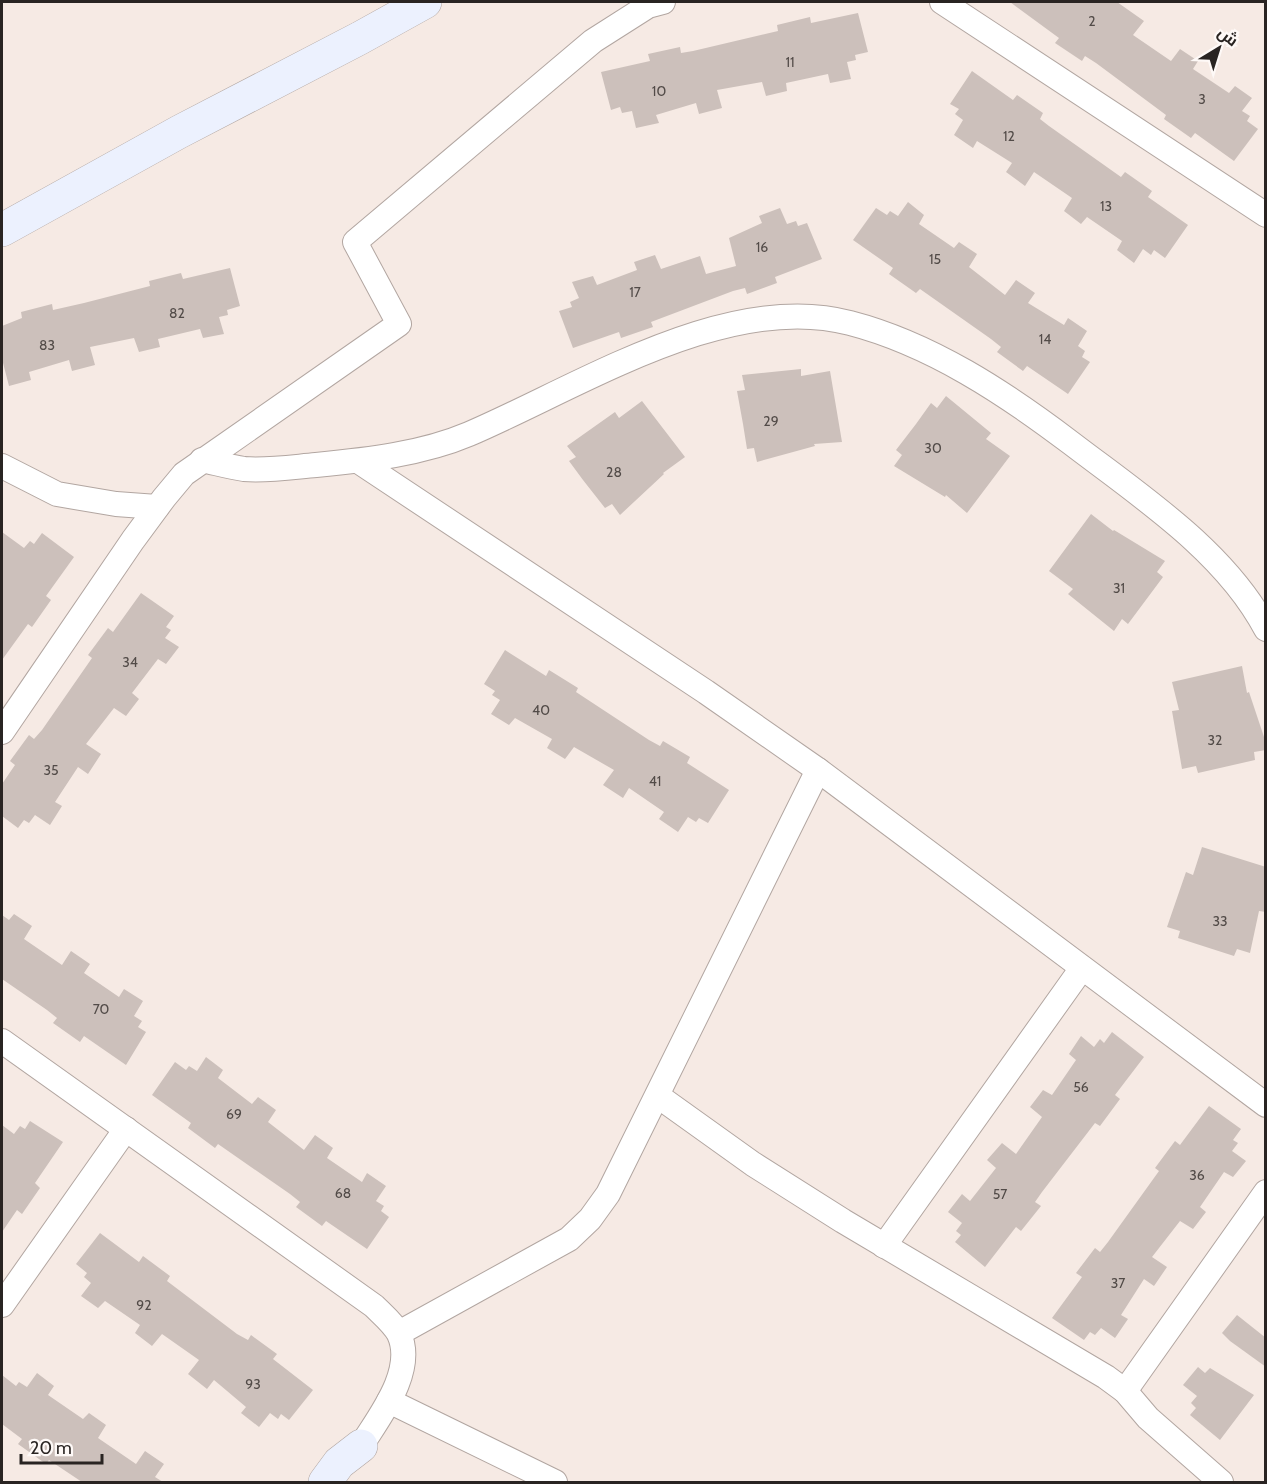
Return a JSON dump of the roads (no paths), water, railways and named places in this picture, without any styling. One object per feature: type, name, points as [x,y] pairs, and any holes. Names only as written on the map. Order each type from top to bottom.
[{"type":"street","points":[[2,230],[179,132],[425,2]]},
{"type":"street","points":[[2,732],[157,507],[184,474],[399,324],[355,242],[593,41],[648,6],[663,2]]},
{"type":"street","points":[[942,2],[1266,215]]},
{"type":"street","points":[[202,460],[246,469],[290,468],[358,461],[419,450],[468,435],[635,358],[711,329],[757,318],[811,317],[848,322],[909,343],[974,377],[1039,419],[1163,513],[1210,557],[1257,613],[1266,629]]},
{"type":"street","points":[[358,461],[706,692],[818,770],[1266,1105]]},
{"type":"street","points":[[2,466],[57,494],[116,504],[157,507]]},
{"type":"street","points":[[399,1333],[569,1239],[590,1219],[608,1194],[658,1096],[818,770]]},
{"type":"street","points":[[884,1246],[1082,968]]},
{"type":"street","points":[[2,1041],[374,1306],[399,1333],[402,1344],[402,1363],[398,1382],[389,1401],[361,1446],[339,1463],[325,1482]]},
{"type":"street","points":[[658,1096],[753,1164],[884,1246],[1106,1377],[1125,1391],[1148,1418],[1221,1482]]},
{"type":"street","points":[[2,1305],[126,1129]]},
{"type":"street","points":[[1125,1391],[1266,1192]]},
{"type":"street","points":[[389,1401],[555,1482]]},
{"type":"street","points":[[350,1482],[359,1467],[361,1446]]}]
